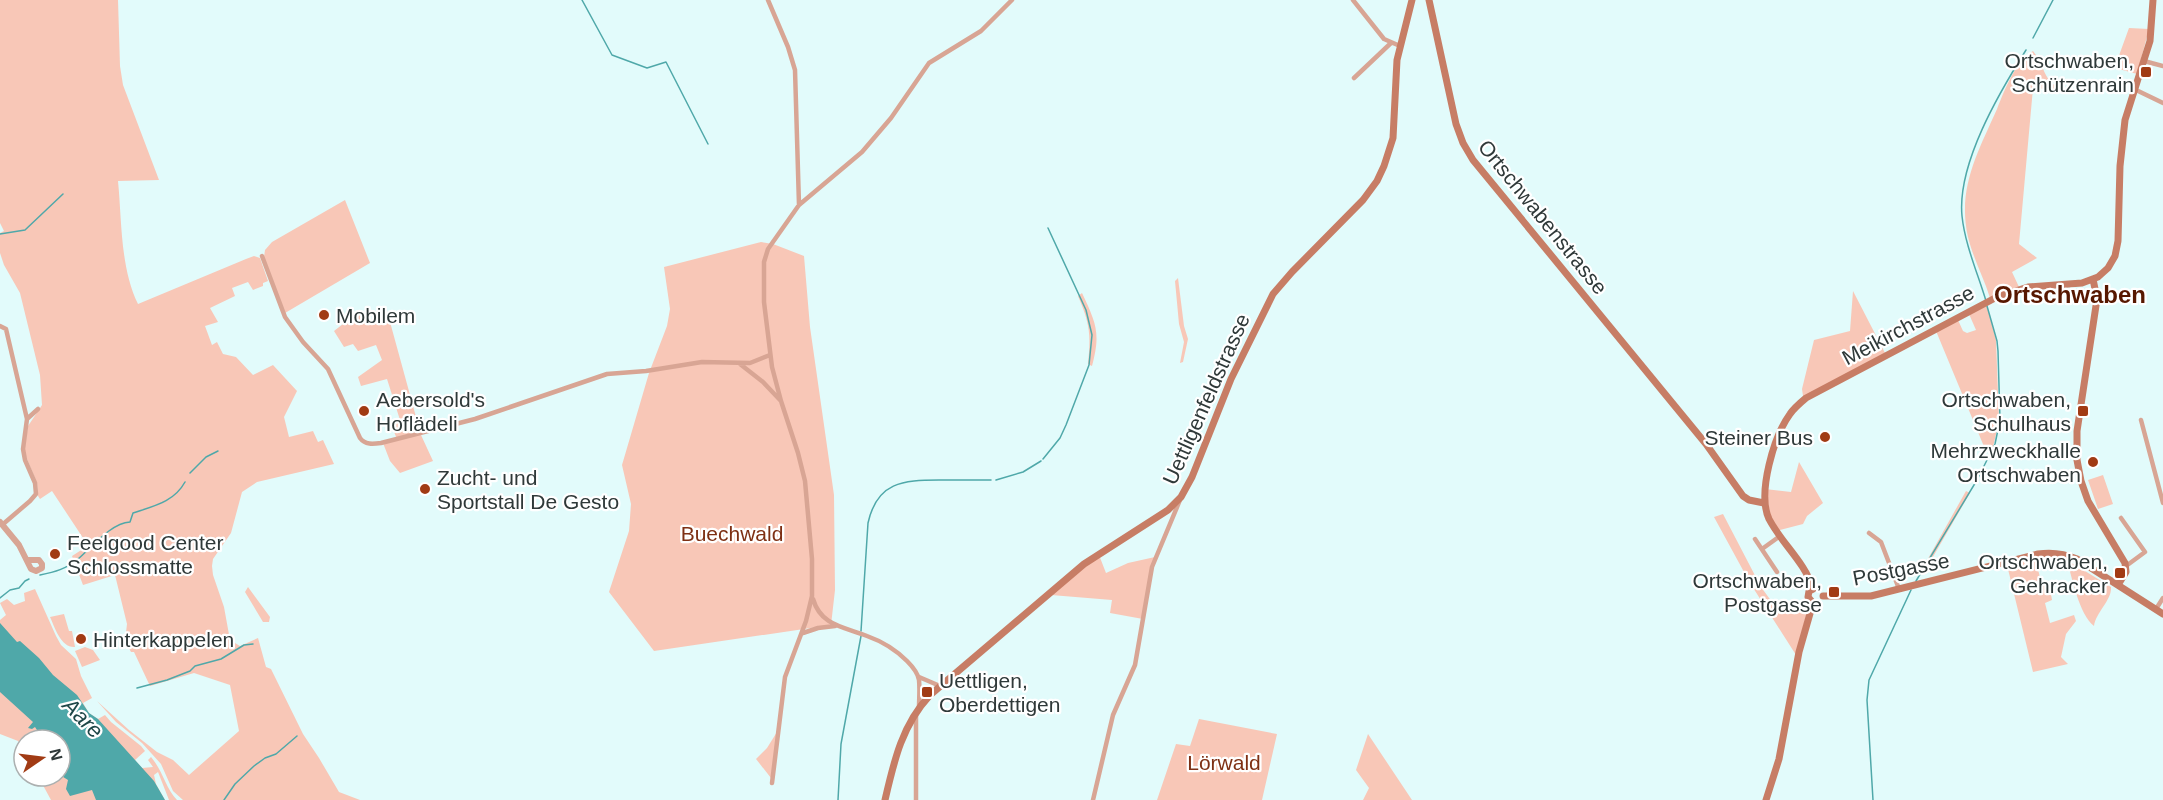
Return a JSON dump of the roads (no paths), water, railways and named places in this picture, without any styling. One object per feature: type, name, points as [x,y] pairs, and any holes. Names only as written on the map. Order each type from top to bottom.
[{"type":"main road","name":"Uettligenfeldstrasse","points":[[885,800],[900,743],[917,710],[940,686],[1084,564],[1165,512],[1181,497],[1192,477],[1231,378],[1273,294],[1363,200],[1377,181],[1384,166],[1393,138],[1395,71],[1412,0]]},
{"type":"main road","points":[[2118,585],[2124,576],[2126,566],[2122,555],[2088,501],[2078,466],[2077,431],[2097,299],[2093,279],[2105,272],[2117,247],[2121,144],[2125,120],[2152,32],[2153,0]]},
{"type":"main road","name":"Ortschwabenstrasse","points":[[1428,1],[1456,124],[1468,152],[1706,444],[1743,496],[1749,500],[1764,503]]},
{"type":"main road","name":"Meikirchstrasse","points":[[1764,503],[1766,481],[1777,440],[1786,420],[1798,405],[1821,390],[1987,302],[2028,287],[2082,283],[2093,279]]},
{"type":"main road","points":[[1764,503],[1769,518],[1807,573],[1813,589]]},
{"type":"main road","name":"Postgasse","points":[[1823,596],[1857,597],[2050,553],[2070,556],[2163,614]]},
{"type":"main road","points":[[1813,589],[1820,590],[1823,596],[1820,602],[1813,603],[1808,599],[1813,589]]},
{"type":"main road","points":[[1766,800],[1779,759],[1799,652],[1813,603]]},
{"type":"street","points":[[768,0],[795,70],[799,205]]},
{"type":"street","points":[[772,783],[785,677],[803,633],[812,596],[812,559],[804,481],[798,453],[780,401],[770,355],[764,303],[765,257],[770,246],[799,205],[862,152],[891,118],[929,63],[981,31],[1012,0]]},
{"type":"street","points":[[1353,0],[1377,32],[1391,43],[1400,46]]},
{"type":"street","points":[[1354,78],[1391,43]]},
{"type":"street","points":[[2144,61],[2163,66]]},
{"type":"street","points":[[2134,89],[2163,103]]},
{"type":"street","points":[[262,256],[285,317],[303,342],[328,369],[363,442],[381,443],[460,423],[607,374],[646,371],[702,362],[740,364],[757,362],[770,355]]},
{"type":"street","points":[[0,326],[6,329],[27,419],[22,449],[35,483],[36,494],[1,523],[19,545],[27,560]]},
{"type":"street","points":[[740,364],[780,401]]},
{"type":"street","points":[[27,419],[38,410]]},
{"type":"street","points":[[2141,420],[2163,503]]},
{"type":"street","points":[[1093,800],[1113,715],[1135,665],[1152,567],[1181,497]]},
{"type":"street","points":[[1165,512],[1172,520]]},
{"type":"street","points":[[2121,518],[2145,552],[2126,566]]},
{"type":"street","points":[[1869,533],[1881,542],[1899,589]]},
{"type":"street","points":[[1762,549],[1780,536]]},
{"type":"street","points":[[1755,539],[1777,572]]},
{"type":"street","points":[[812,596],[821,615],[835,626],[881,643],[902,656],[919,677],[940,686]]},
{"type":"street","points":[[2156,609],[2163,598]]},
{"type":"street","points":[[803,633],[835,626]]},
{"type":"street","points":[[916,800],[919,677]]},
{"type":"water","name":"Aare","points":[[0,623],[17,642],[20,641],[53,675],[77,695],[89,713],[98,719],[154,781],[165,800],[96,800],[92,790],[70,796],[66,789],[72,788],[72,728],[28,728],[33,722],[0,692]]},
{"type":"waterway","points":[[582,0],[612,55],[647,68],[666,62],[708,144]]},
{"type":"waterway","points":[[2033,38],[2053,0]]},
{"type":"waterway","points":[[1986,301],[1966,238],[1962,216],[1962,196],[1966,174],[1982,130],[2026,50]]},
{"type":"waterway","points":[[0,234],[25,230],[63,194]]},
{"type":"waterway","points":[[1043,459],[1060,438],[1066,425],[1089,365],[1092,335],[1086,310],[1048,228]]},
{"type":"waterway","points":[[1916,581],[1977,480],[1995,444],[2000,420],[1998,351],[1987,306]]},
{"type":"waterway","points":[[190,473],[206,457],[218,451]]},
{"type":"waterway","points":[[996,480],[1023,472],[1041,461]]},
{"type":"waterway","points":[[861,631],[868,523],[878,499],[893,486],[914,481],[991,480]]},
{"type":"waterway","points":[[40,575],[69,565],[109,531],[123,523],[130,522],[133,513],[169,499],[185,482]]},
{"type":"waterway","points":[[0,598],[10,590],[19,588],[29,579]]},
{"type":"waterway","points":[[1873,800],[1867,700],[1869,680],[1911,590]]},
{"type":"waterway","points":[[838,800],[841,744],[861,636]]},
{"type":"waterway","points":[[137,688],[167,680],[190,671],[195,666],[221,659],[244,645],[253,644]]},
{"type":"waterway","points":[[224,800],[235,784],[254,766],[276,754],[297,736]]},
{"type":"place","name":"Ortschwaben, Schützenrain","points":[[2146,72]]},
{"type":"place","name":"Mobilem","points":[[324,315]]},
{"type":"place","name":"Aebersold's Hoflädeli","points":[[364,411]]},
{"type":"place","name":"Ortschwaben, Schulhaus","points":[[2083,411]]},
{"type":"place","name":"Steiner Bus","points":[[1825,437]]},
{"type":"place","name":"Mehrzweckhalle Ortschwaben","points":[[2093,462]]},
{"type":"place","name":"Zucht- und Sportstall De Gesto","points":[[425,489]]},
{"type":"place","name":"Feelgood Center Schlossmatte","points":[[55,554]]},
{"type":"place","name":"Ortschwaben, Gehracker","points":[[2120,573]]},
{"type":"place","name":"Ortschwaben, Postgasse","points":[[1834,592]]},
{"type":"place","name":"Hinterkappelen","points":[[81,639]]},
{"type":"place","name":"Uettligen, Oberdettigen","points":[[927,692]]},
{"type":"district","name":"Ortschwaben","points":[[2070,294]]},
{"type":"park label","name":"Buechwald","points":[[732,533]]},
{"type":"park label","name":"Lörwald","points":[[1224,762]]}]
